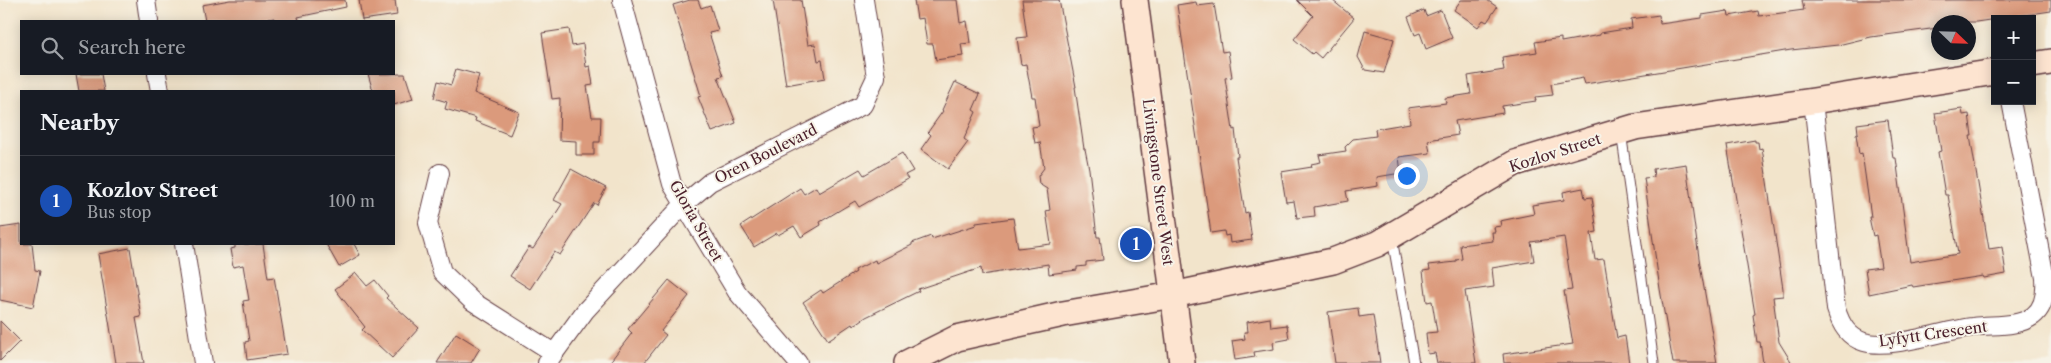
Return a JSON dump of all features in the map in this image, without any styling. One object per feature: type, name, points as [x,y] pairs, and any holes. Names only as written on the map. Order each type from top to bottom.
[{"type":"street","points":[[146,0],[149,20]]},
{"type":"street","name":"Gloria Street","points":[[622,0],[672,184],[737,292],[798,363]]},
{"type":"street","name":"Oren Boulevard","points":[[550,358],[585,311],[684,204],[710,182],[863,105],[876,77],[864,0]]},
{"type":"street","name":"Livingstone Street West","points":[[1135,0],[1182,363]]},
{"type":"street","points":[[2036,64],[2051,62]]},
{"type":"street","name":"Kozlov Street","points":[[907,363],[958,338],[1063,314],[1173,295],[1333,261],[1377,244],[1514,163],[1635,127],[1991,73]]},
{"type":"street","points":[[157,75],[160,90]]},
{"type":"street","name":"Lyfytt Crescent","points":[[1813,101],[1836,309],[1846,332],[1854,338],[1873,344],[1888,343],[1973,327],[2008,325],[2033,316],[2042,306],[2046,292],[2045,278],[2012,105]]},
{"type":"street","points":[[440,174],[428,224],[442,272],[472,301],[550,358]]},
{"type":"street","points":[[184,245],[203,363]]},
{"type":"lane","points":[[1621,132],[1654,363]]},
{"type":"lane","points":[[1392,235],[1414,363]]},
{"type":"building","points":[[230,0],[345,0],[346,7],[298,17],[299,20],[274,20],[274,18],[261,20],[205,20],[202,5]]},
{"type":"building","points":[[359,0],[395,0],[397,15],[362,20]]},
{"type":"building","points":[[690,0],[698,0],[701,8],[710,5],[718,31],[709,33],[723,76],[718,77],[736,123],[712,132],[698,97],[701,96],[673,5]]},
{"type":"building","points":[[773,0],[801,0],[808,45],[815,44],[818,61],[822,60],[825,78],[786,85]]},
{"type":"building","points":[[914,0],[957,0],[960,23],[967,21],[970,43],[961,44],[963,56],[936,60],[933,44],[927,44],[923,18],[917,19]]},
{"type":"building","points":[[1022,0],[1059,0],[1076,87],[1084,149],[1089,169],[1097,237],[1100,237],[1103,260],[1086,262],[1086,266],[1077,267],[1077,270],[1049,274],[1048,264],[982,275],[981,268],[918,289],[919,291],[866,317],[853,326],[852,324],[828,340],[803,302],[821,290],[823,293],[856,272],[855,270],[875,260],[876,263],[912,245],[912,243],[931,236],[932,239],[976,225],[976,223],[1013,218],[1018,248],[1051,244],[1046,211],[1050,210],[1047,189],[1039,184],[1038,176],[1044,168],[1040,142],[1035,143],[1032,127],[1039,126],[1035,97],[1032,97],[1026,64],[1021,65],[1017,38],[1027,37]]},
{"type":"building","points":[[1297,0],[1332,0],[1354,18],[1321,58],[1314,52],[1312,54],[1294,39],[1313,16]]},
{"type":"building","points":[[1461,0],[1487,0],[1497,7],[1487,22],[1483,20],[1478,27],[1454,10]]},
{"type":"building","points":[[1802,0],[2051,0],[2051,11],[2024,15],[1991,15],[1991,20],[1976,22],[1976,15],[1931,15],[1931,29],[1585,84],[1583,78],[1551,84],[1553,95],[1535,97],[1536,101],[1502,106],[1503,113],[1455,121],[1458,135],[1428,140],[1430,153],[1399,157],[1401,173],[1377,177],[1378,186],[1346,191],[1348,201],[1314,207],[1315,216],[1297,218],[1294,201],[1286,202],[1281,172],[1312,167],[1311,164],[1321,162],[1319,155],[1346,151],[1345,147],[1353,139],[1376,136],[1375,129],[1410,123],[1408,108],[1446,103],[1445,98],[1471,94],[1468,76],[1504,70],[1502,57],[1537,52],[1535,42],[1561,38],[1561,42],[1600,35],[1600,33],[1632,28],[1631,19],[1659,15],[1660,24],[1702,18],[1702,15],[1728,11],[1729,16],[1758,11],[1759,16],[1804,10]]},
{"type":"building","points":[[1196,2],[1197,6],[1214,4],[1222,52],[1228,51],[1232,77],[1225,78],[1233,130],[1235,129],[1238,157],[1236,157],[1245,213],[1248,212],[1252,240],[1230,243],[1229,235],[1225,236],[1224,231],[1211,233],[1177,5]]},
{"type":"building","points":[[1424,10],[1426,16],[1441,10],[1452,38],[1426,49],[1420,33],[1415,35],[1408,17]]},
{"type":"building","points":[[569,29],[572,46],[583,44],[586,67],[590,66],[593,85],[587,86],[592,117],[601,117],[600,142],[594,142],[594,155],[576,155],[576,141],[559,140],[560,98],[552,99],[542,33]]},
{"type":"building","points":[[1365,31],[1394,39],[1384,73],[1365,70],[1358,57]]},
{"type":"building","points":[[456,69],[479,75],[474,93],[519,112],[510,135],[475,121],[476,118],[445,109],[447,102],[434,98],[438,81],[451,85]]},
{"type":"building","points":[[405,74],[413,99],[395,105],[395,90],[373,90],[368,75]]},
{"type":"building","points":[[76,75],[101,75],[104,90],[79,90]]},
{"type":"building","points":[[955,82],[980,94],[973,110],[976,112],[964,139],[968,142],[948,169],[921,149],[931,135],[928,132],[943,111]]},
{"type":"building","points":[[1962,109],[1963,115],[1969,114],[1972,136],[1970,136],[1989,249],[2002,247],[2006,274],[1913,287],[1912,285],[1869,294],[1865,269],[1881,267],[1876,235],[1873,236],[1869,217],[1871,217],[1862,153],[1859,154],[1856,134],[1858,133],[1857,124],[1888,120],[1893,158],[1896,158],[1910,262],[1958,254],[1948,195],[1945,195],[1938,152],[1941,151],[1935,113]]},
{"type":"building","points":[[1755,140],[1755,142],[1758,142],[1759,149],[1762,148],[1783,289],[1783,296],[1773,297],[1779,342],[1792,363],[1763,363],[1760,342],[1757,342],[1753,315],[1755,314],[1727,145]]},
{"type":"building","points":[[902,153],[913,171],[905,175],[908,179],[859,207],[855,201],[820,222],[821,225],[801,237],[794,226],[778,235],[777,233],[754,247],[741,226],[800,188],[804,194],[816,187],[819,193],[860,169],[864,175]]},
{"type":"building","points":[[1686,164],[1700,265],[1717,363],[1673,363],[1660,289],[1644,178],[1654,177],[1653,169]]},
{"type":"building","points":[[571,169],[606,188],[597,205],[594,203],[560,255],[554,252],[530,289],[510,276],[529,247],[533,249],[562,204],[554,200]]},
{"type":"building","points":[[1583,188],[1585,198],[1592,197],[1597,232],[1591,233],[1595,260],[1604,259],[1617,338],[1625,336],[1629,363],[1504,363],[1503,354],[1573,344],[1564,291],[1572,290],[1564,237],[1531,242],[1534,261],[1492,268],[1494,287],[1465,291],[1476,363],[1437,363],[1435,353],[1428,354],[1426,333],[1437,332],[1432,301],[1427,302],[1423,271],[1430,270],[1429,265],[1456,262],[1456,260],[1462,259],[1460,245],[1493,241],[1492,232],[1495,232],[1494,227],[1501,226],[1500,221],[1534,214],[1532,205],[1564,200],[1563,192]]},
{"type":"building","points":[[20,225],[20,245],[32,245],[35,270],[40,271],[33,307],[0,300],[0,228]]},
{"type":"building","points":[[235,245],[263,245],[268,278],[274,277],[287,354],[247,360],[245,342],[249,341],[243,301],[249,300],[243,265],[233,267],[230,249],[235,248]]},
{"type":"building","points":[[327,245],[355,245],[360,255],[339,267]]},
{"type":"building","points":[[130,248],[141,317],[136,318],[144,363],[116,363],[98,254]]},
{"type":"building","points":[[356,273],[367,286],[375,280],[388,296],[386,298],[419,328],[392,358],[362,330],[365,327],[335,289]]},
{"type":"building","points":[[669,280],[689,296],[661,331],[666,335],[644,363],[609,363],[632,333],[628,329]]},
{"type":"building","points":[[1358,308],[1359,317],[1373,315],[1380,363],[1335,363],[1328,312]]},
{"type":"building","points":[[1270,318],[1271,327],[1287,325],[1289,339],[1273,342],[1274,349],[1254,352],[1255,357],[1235,360],[1232,341],[1245,339],[1244,332],[1248,332],[1247,322]]},
{"type":"building","points":[[0,321],[20,341],[0,361]]},
{"type":"building","points":[[456,333],[480,348],[471,363],[437,363]]},
{"type":"place","name":"Kozlov Street","points":[[1136,244]]}]
